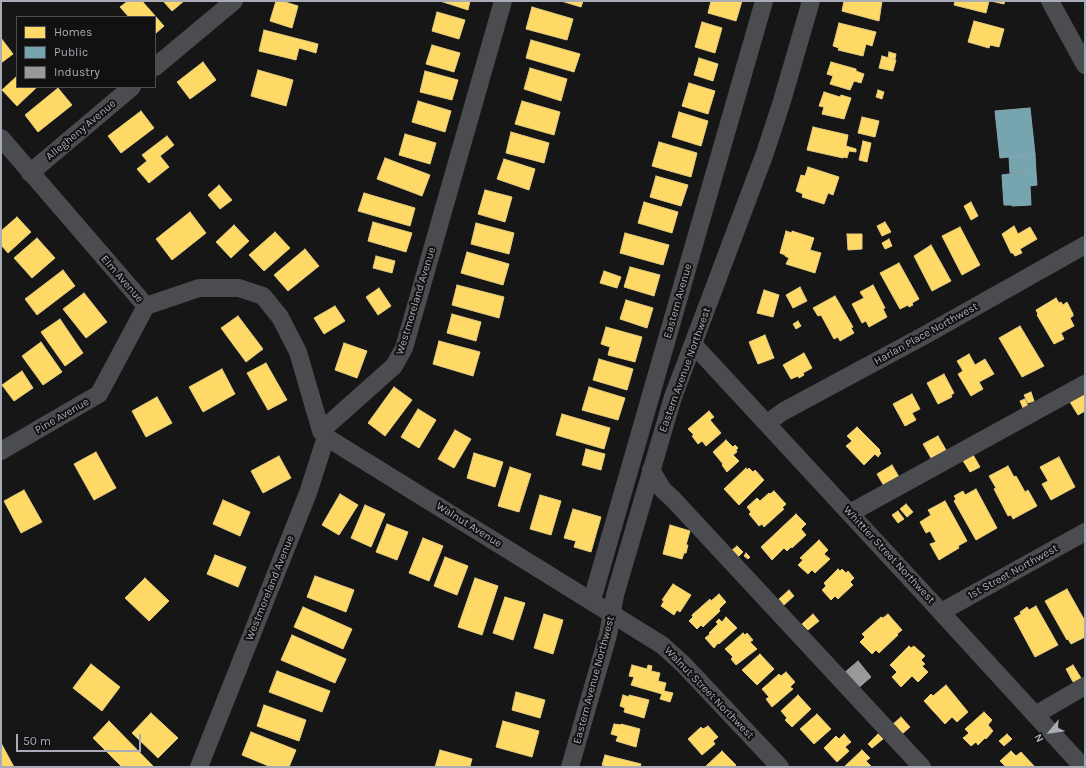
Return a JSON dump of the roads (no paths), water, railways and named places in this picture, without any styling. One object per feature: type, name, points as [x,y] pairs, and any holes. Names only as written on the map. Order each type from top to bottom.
[{"type":"street","points":[[156,66],[234,1]]},
{"type":"street","name":"Westmoreland Avenue","points":[[198,767],[308,493],[324,434],[394,366],[404,348],[503,1]]},
{"type":"street","name":"Eastern Avenue","points":[[592,600],[764,1]]},
{"type":"street","name":"Eastern Avenue Northwest","points":[[570,767],[608,635],[615,595],[672,397],[768,146],[811,1]]},
{"type":"street","points":[[1050,1],[1085,65]]},
{"type":"street","name":"Allegheny Avenue","points":[[30,173],[131,88]]},
{"type":"street","name":"Elm Avenue","points":[[1,138],[146,306],[199,288],[239,288],[263,296],[280,317],[298,352],[324,434]]},
{"type":"street","name":"Harlan Place Northwest","points":[[767,423],[784,411],[927,334],[1085,245]]},
{"type":"street","name":"Pine Avenue","points":[[1,451],[99,394],[146,306]]},
{"type":"street","name":"Whittier Street Northwest","points":[[693,344],[942,612],[1083,767]]},
{"type":"street","points":[[850,513],[1085,384]]},
{"type":"street","name":"Walnut Avenue","points":[[324,434],[612,613]]},
{"type":"street","points":[[651,470],[663,490],[674,500],[922,767]]},
{"type":"street","name":"1st Street Northwest","points":[[942,612],[1085,532]]},
{"type":"street","name":"Walnut Street Northwest","points":[[612,613],[662,645],[780,767]]},
{"type":"street","points":[[1035,715],[1085,686]]}]
